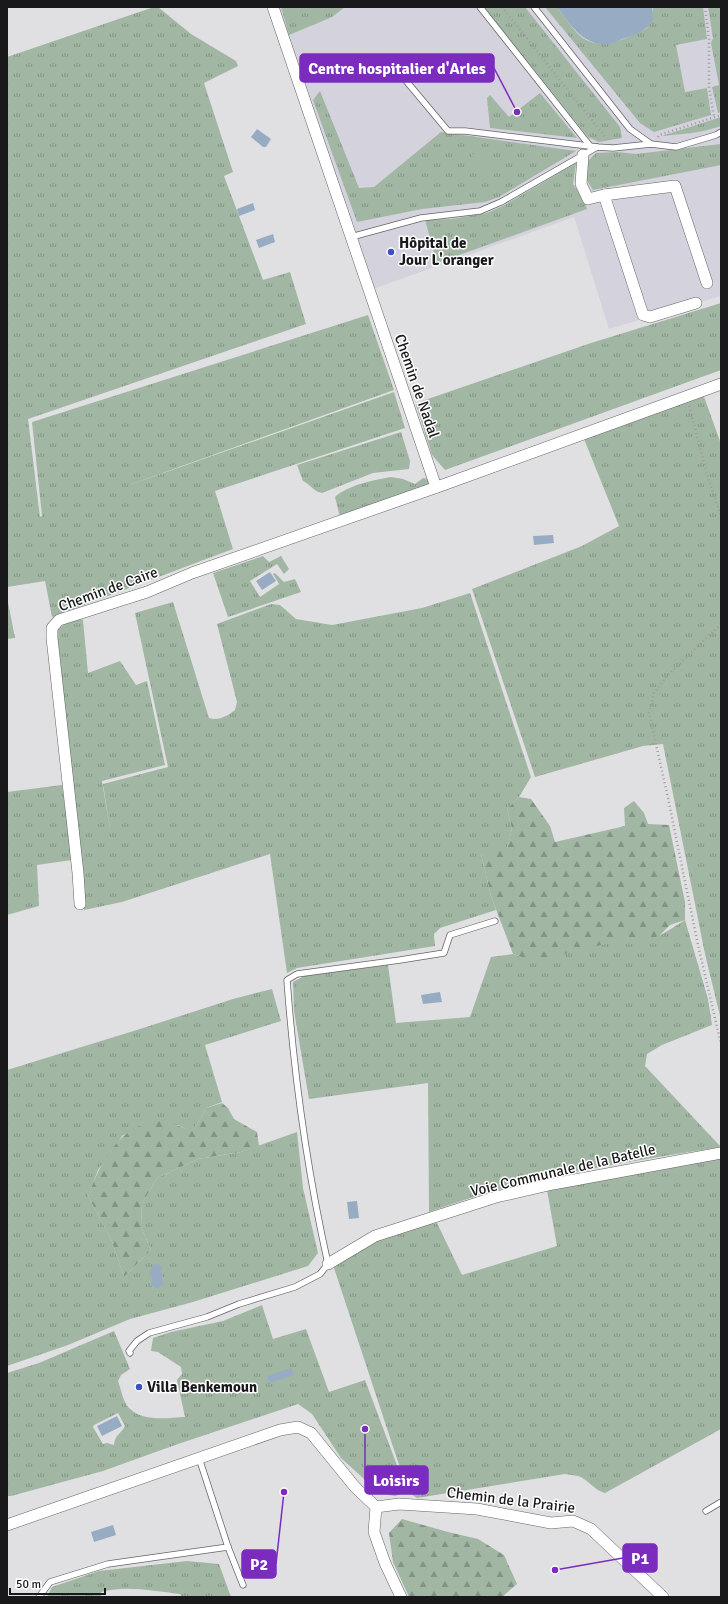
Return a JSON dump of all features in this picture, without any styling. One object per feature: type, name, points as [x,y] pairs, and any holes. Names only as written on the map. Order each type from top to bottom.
[{"type":"street","name":"Chemin de Nadal","points":[[273,7],[436,487]]},
{"type":"street","points":[[587,150],[582,184],[588,199],[604,195],[675,186],[707,283]]},
{"type":"street","points":[[604,195],[643,315],[650,317],[696,303]]},
{"type":"street","points":[[436,487],[721,384]]},
{"type":"street","name":"Chemin de Caire","points":[[80,904],[52,628],[59,620],[147,592],[192,573],[436,487]]},
{"type":"street","name":"Voie Communale de la Batelle","points":[[328,1264],[375,1236],[496,1197],[583,1178],[721,1152]]},
{"type":"street","points":[[7,1525],[280,1430],[298,1427],[311,1433],[355,1486],[376,1507],[374,1532],[385,1563],[401,1597]]},
{"type":"street","name":"Chemin de la Prairie","points":[[376,1507],[399,1504],[477,1509],[551,1523],[573,1521],[591,1529],[663,1597]]},
{"type":"lane","points":[[480,7],[587,150]]},
{"type":"lane","points":[[534,7],[630,130],[651,144]]},
{"type":"lane","points":[[387,58],[448,131],[465,131],[587,150],[598,147]]},
{"type":"lane","points":[[351,237],[421,218],[480,211],[501,202],[587,150],[598,147],[613,148],[651,144],[676,147],[719,134]]},
{"type":"lane","points":[[130,1353],[129,1351],[137,1341],[148,1333],[207,1317],[238,1304],[296,1287],[320,1274],[328,1264],[312,1188],[291,1041],[287,980],[297,974],[400,960],[444,952],[450,935],[495,922]]},
{"type":"lane","points":[[199,1458],[228,1547],[243,1585]]},
{"type":"lane","points":[[706,1511],[721,1502]]},
{"type":"lane","points":[[39,1597],[50,1582],[108,1564],[228,1547]]},
{"type":"path","points":[[502,7],[613,148]]},
{"type":"path","points":[[705,7],[709,39],[710,87],[714,117]]},
{"type":"path","points":[[651,144],[659,135],[721,115]]},
{"type":"path","points":[[686,397],[709,480],[721,515]]},
{"type":"path","points":[[721,624],[668,675],[654,693],[649,713],[698,945],[721,1044]]},
{"type":"shaded area","points":[[276,7],[721,7],[721,296],[609,329],[574,217],[373,289]]},
{"type":"green space","points":[[154,7],[158,7],[191,34],[236,61],[238,66],[204,83],[233,172],[224,176],[263,280],[290,272],[306,324],[28,419],[40,517],[42,516],[32,422],[368,315],[394,390],[118,489],[394,392],[405,428],[215,491],[233,549],[52,617],[45,581],[7,587],[7,57]]},
{"type":"green space","points":[[281,7],[345,7],[332,17],[289,35]]},
{"type":"green space","points":[[484,7],[525,7],[620,127],[622,138],[599,142],[588,137]]},
{"type":"green space","points":[[545,7],[557,7],[568,23],[584,39],[593,43],[602,44],[620,40],[647,28],[653,9],[652,7],[703,7],[707,39],[676,45],[685,92],[707,88],[711,115],[654,132],[640,123]]},
{"type":"green space","points":[[708,7],[721,7],[721,112],[718,113],[712,87],[719,85],[711,43],[713,38]]},
{"type":"green space","points":[[320,91],[359,188],[374,187],[441,132],[576,151],[499,197],[485,202],[422,209],[357,222],[313,100]]},
{"type":"green space","points":[[540,93],[577,138],[490,128],[487,98],[490,95],[509,117]]},
{"type":"green space","points":[[721,117],[721,126],[692,133],[662,136]]},
{"type":"green space","points":[[721,144],[721,165],[593,190],[586,179],[586,170],[589,160],[596,153],[617,152],[636,154]]},
{"type":"green space","points":[[487,152],[490,173],[475,174],[472,154]]},
{"type":"green space","points":[[576,163],[573,184],[584,200],[587,209],[437,263],[425,220],[452,219],[487,213],[503,206]]},
{"type":"green space","points":[[721,303],[721,370],[445,470],[432,455],[416,405],[422,401],[591,343]]},
{"type":"green space","points":[[703,394],[721,444],[721,1020],[705,954],[663,744],[643,746],[535,777],[472,589],[582,546],[619,526],[584,439]]},
{"type":"green space","points":[[401,432],[410,461],[409,469],[373,473],[322,493],[303,481],[297,465]]},
{"type":"green space","points":[[391,477],[403,479],[415,484],[423,478],[428,479],[431,486],[340,517],[335,497],[340,493],[369,481]]},
{"type":"green space","points":[[263,556],[269,562],[281,556],[289,569],[284,574],[277,564],[250,581],[260,597],[279,584],[273,574],[275,573],[284,582],[295,579],[301,592],[228,617],[213,573]]},
{"type":"green space","points":[[470,593],[531,777],[519,797],[507,809],[512,829],[507,849],[481,854],[491,896],[496,910],[440,928],[434,934],[435,946],[297,968],[287,973],[270,854],[122,902],[84,910],[83,880],[56,632],[68,622],[75,619],[83,620],[88,673],[120,661],[136,685],[147,681],[165,765],[102,781],[111,836],[103,784],[168,767],[135,613],[173,602],[209,718],[216,719],[226,716],[235,710],[237,702],[217,624],[271,604],[280,605],[296,619],[332,625],[422,608]]},
{"type":"green space","points":[[7,597],[15,638],[7,639]]},
{"type":"green space","points":[[62,785],[72,860],[37,865],[39,906],[7,915],[7,792]]},
{"type":"green space","points":[[519,797],[531,799],[550,826],[555,842],[625,826],[624,808],[634,801],[644,813],[648,824],[669,825],[685,902],[685,920],[670,925],[659,936],[646,940],[630,938],[543,959],[522,957],[513,954],[491,896],[481,854],[495,846],[507,849],[512,829],[507,809]]},
{"type":"green space","points":[[685,920],[708,999],[712,1025],[662,1045],[647,1054],[645,1066],[721,1147],[634,1161],[547,1178],[490,1192],[429,1212],[428,1083],[309,1099],[294,1011],[293,982],[304,976],[388,965],[396,1023],[470,1017],[491,957],[513,954],[522,957],[630,938],[639,939],[654,937],[665,933]]},
{"type":"green space","points":[[272,989],[281,1021],[205,1045],[222,1102],[206,1108],[191,1132],[178,1125],[123,1135],[98,1170],[88,1196],[111,1239],[124,1277],[151,1250],[141,1227],[142,1204],[157,1178],[198,1159],[241,1152],[297,1132],[303,1188],[318,1253],[308,1266],[193,1302],[130,1319],[68,1345],[7,1366],[7,1070],[233,999]]},
{"type":"green space","points":[[222,1103],[228,1108],[234,1119],[257,1132],[259,1146],[241,1152],[198,1159],[157,1178],[142,1204],[141,1227],[151,1250],[124,1277],[111,1239],[88,1196],[99,1170],[114,1146],[135,1128],[147,1123],[165,1121],[191,1131],[199,1121],[206,1108]]},
{"type":"green space","points":[[721,1158],[721,1429],[605,1493],[601,1492],[582,1478],[565,1474],[417,1498],[408,1492],[334,1268],[354,1251],[367,1244],[396,1233],[437,1223],[462,1275],[557,1246],[547,1190]]},
{"type":"green space","points":[[262,1305],[273,1339],[306,1329],[329,1392],[365,1380],[407,1492],[395,1496],[376,1490],[341,1458],[312,1414],[298,1404],[103,1471],[7,1496],[7,1373],[39,1363],[114,1331],[130,1369],[121,1375],[118,1381],[124,1399],[129,1408],[148,1417],[185,1417],[177,1380],[182,1374],[181,1367],[158,1352],[151,1351],[153,1338],[171,1332],[223,1321]],"holes":[[[118,1413],[125,1426],[117,1436],[114,1445],[107,1443],[103,1444],[93,1427],[94,1425]]]},
{"type":"green space","points":[[402,1519],[478,1539],[504,1555],[517,1584],[502,1597],[409,1597],[393,1562],[389,1533]]},
{"type":"green space","points":[[187,1561],[219,1564],[231,1597],[182,1597],[180,1594],[150,1590],[121,1589],[101,1592],[101,1597],[47,1597],[52,1587],[99,1571]]},
{"type":"water","points":[[557,7],[652,7],[653,21],[644,30],[633,35],[612,43],[598,44],[584,38],[578,33]]},
{"type":"water","points":[[257,129],[271,139],[266,147],[263,147],[251,137]]},
{"type":"water","points":[[253,203],[255,210],[239,216],[237,209]]},
{"type":"water","points":[[273,234],[275,242],[259,248],[256,240]]},
{"type":"water","points":[[553,535],[554,543],[534,545],[533,536]]},
{"type":"water","points":[[270,572],[276,581],[262,590],[256,581]]},
{"type":"water","points":[[440,992],[442,1002],[423,1004],[421,995]]},
{"type":"water","points":[[357,1201],[359,1218],[349,1219],[347,1202]]},
{"type":"water","points":[[159,1264],[162,1267],[161,1271],[163,1284],[158,1289],[151,1286],[152,1278],[149,1272],[153,1265]]},
{"type":"water","points":[[291,1368],[294,1375],[269,1383],[267,1376]]},
{"type":"water","points":[[117,1416],[122,1426],[102,1436],[97,1426]]},
{"type":"water","points":[[113,1525],[116,1535],[94,1542],[91,1532]]},
{"type":"place","name":"Centre hospitalier d'Arles","points":[[517,112]]},
{"type":"place","name":"Hôpital de Jour L'oranger","points":[[391,252]]},
{"type":"place","name":"Villa Benkemoun","points":[[139,1387]]},
{"type":"place","name":"Loisirs","points":[[365,1429]]},
{"type":"place","name":"P2","points":[[284,1492]]},
{"type":"place","name":"P1","points":[[555,1570]]}]
